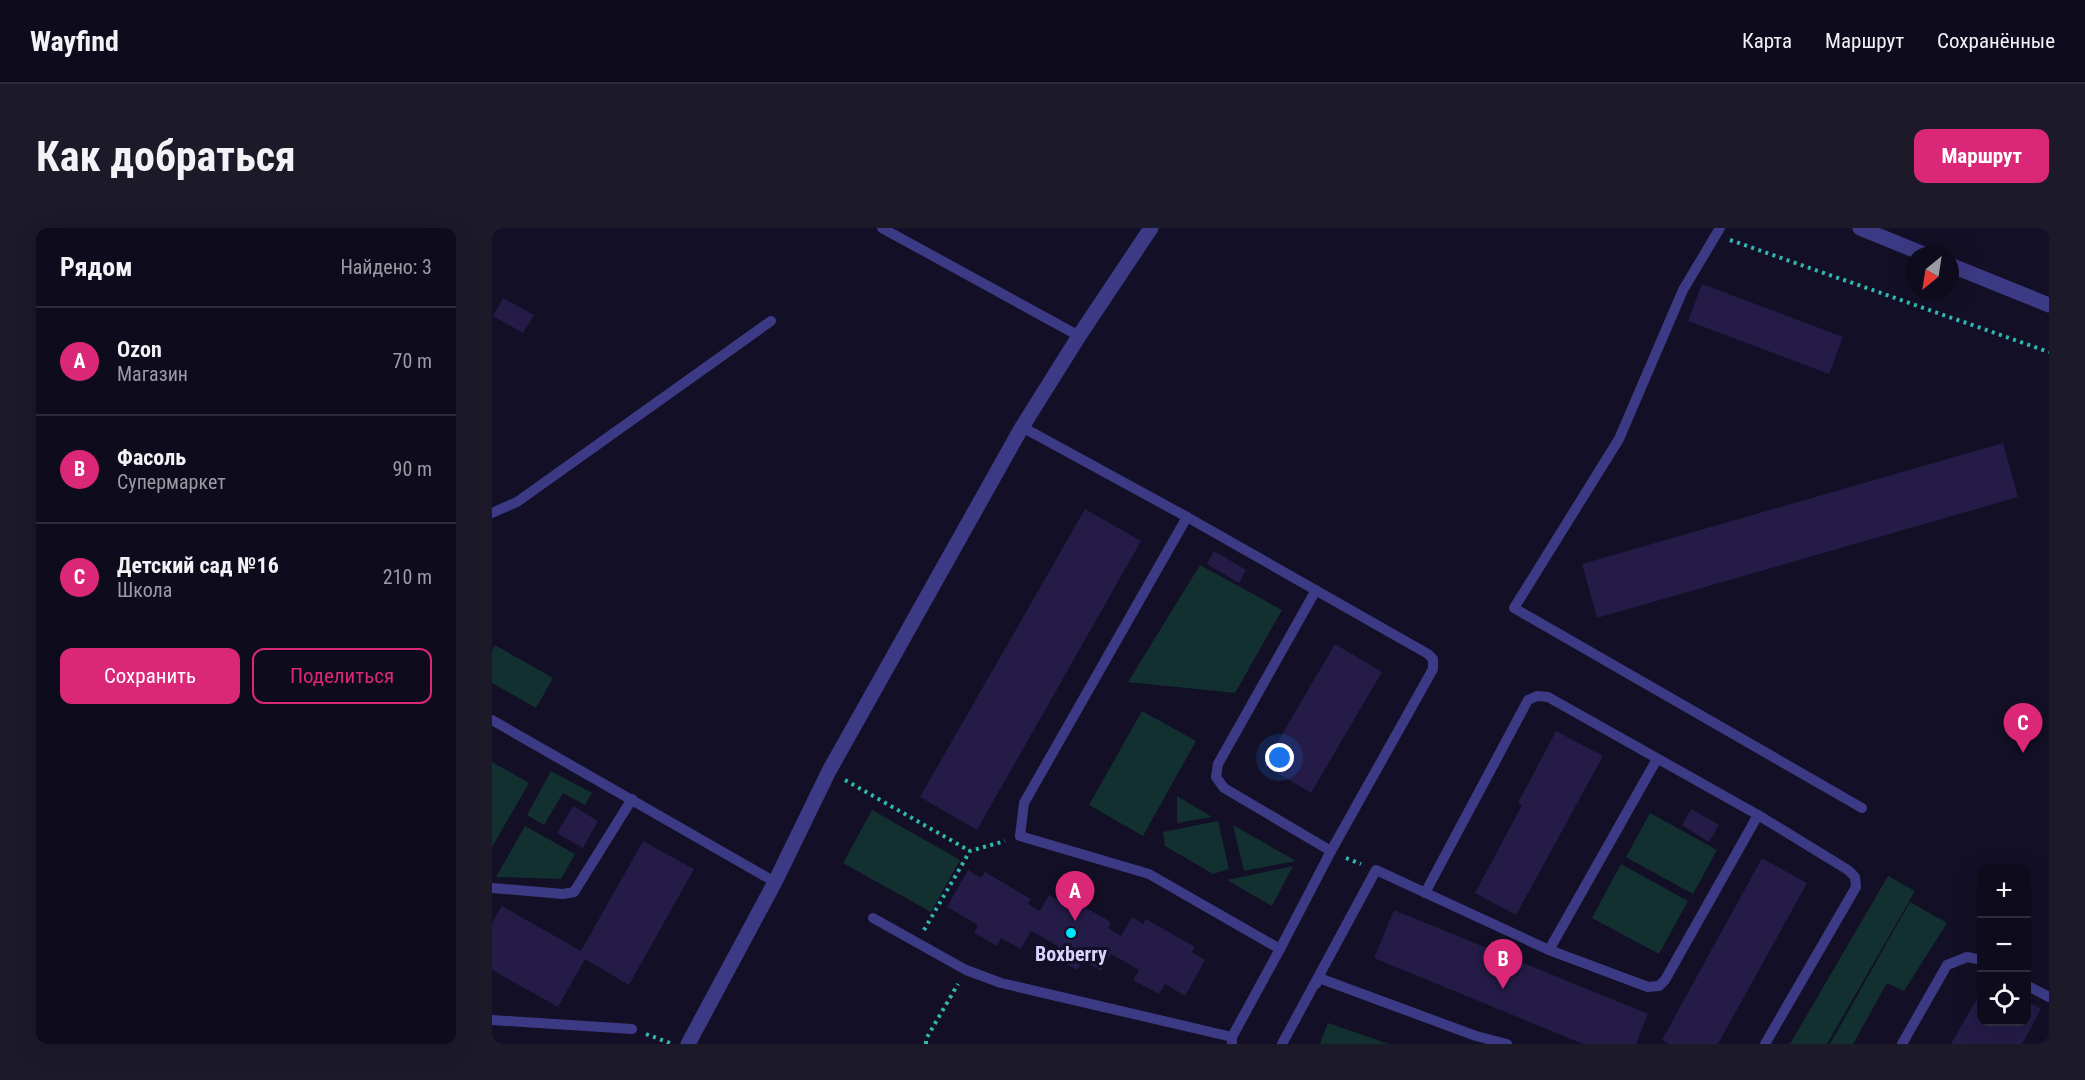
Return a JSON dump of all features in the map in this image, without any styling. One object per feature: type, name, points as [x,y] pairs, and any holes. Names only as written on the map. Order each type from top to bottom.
[{"type":"street","points":[[688,1044],[775,882],[829,771],[1022,427],[1151,228]]},
{"type":"street","points":[[1860,228],[1905,246]]},
{"type":"street","points":[[1959,269],[2049,305]]},
{"type":"lane","points":[[882,228],[1079,336]]},
{"type":"lane","points":[[1720,228],[1683,290],[1619,439],[1514,608],[1862,808]]},
{"type":"lane","points":[[492,513],[517,502],[771,321]]},
{"type":"lane","points":[[873,918],[966,970],[1001,983],[1232,1041],[1331,851],[1433,669],[1433,659],[1428,654],[1187,517],[1022,427]]},
{"type":"lane","points":[[1187,517],[1024,803],[1020,836],[1149,874],[1280,949]]},
{"type":"lane","points":[[1316,590],[1218,764],[1215,777],[1224,788],[1331,851]]},
{"type":"lane","points":[[1425,893],[1528,700],[1537,696],[1548,697],[1758,815],[1848,870],[1855,877],[1856,887],[1765,1044]]},
{"type":"lane","points":[[492,720],[775,882]]},
{"type":"lane","points":[[1549,950],[1657,759]]},
{"type":"lane","points":[[492,888],[563,894],[574,892],[632,799]]},
{"type":"lane","points":[[1282,1044],[1376,870],[1549,950],[1648,987],[1659,986],[1665,980],[1758,815]]},
{"type":"lane","points":[[1902,1044],[1947,965],[1967,957],[1977,959]]},
{"type":"lane","points":[[1319,978],[1476,1036],[1507,1044]]},
{"type":"lane","points":[[2031,988],[2049,997]]},
{"type":"lane","points":[[492,1020],[632,1029]]},
{"type":"path","points":[[1729,240],[2049,352]]},
{"type":"path","points":[[829,771],[970,851]]},
{"type":"path","points":[[917,943],[970,851],[1020,836]]},
{"type":"path","points":[[1331,851],[1376,870]]},
{"type":"path","points":[[926,1044],[926,1039],[951,997]]},
{"type":"path","points":[[632,1029],[674,1044]]},
{"type":"green space","points":[[1200,565],[1282,610],[1235,693],[1128,682]]},
{"type":"green space","points":[[495,645],[553,678],[536,708],[492,683],[492,651]]},
{"type":"green space","points":[[1142,711],[1196,741],[1143,836],[1089,805]]},
{"type":"green space","points":[[492,762],[529,783],[492,847]]},
{"type":"green space","points":[[551,771],[592,793],[585,805],[563,793],[544,825],[527,815]]},
{"type":"green space","points":[[1177,796],[1212,817],[1177,823]]},
{"type":"green space","points":[[872,810],[960,860],[931,912],[843,863]]},
{"type":"green space","points":[[1650,813],[1717,850],[1693,894],[1626,857]]},
{"type":"green space","points":[[1218,821],[1229,869],[1213,874],[1165,846],[1163,832]]},
{"type":"green space","points":[[1233,825],[1296,861],[1244,871]]},
{"type":"green space","points":[[525,826],[575,854],[561,879],[496,877]]},
{"type":"green space","points":[[1621,864],[1688,901],[1659,954],[1592,918]]},
{"type":"green space","points":[[1293,866],[1272,906],[1227,880]]},
{"type":"green space","points":[[1888,876],[1915,891],[1827,1044],[1790,1044]]},
{"type":"green space","points":[[1910,902],[1947,923],[1904,991],[1887,983],[1853,1044],[1830,1044]]},
{"type":"green space","points":[[1328,1023],[1389,1044],[1320,1044]]},
{"type":"building","points":[[1702,284],[1843,337],[1829,374],[1688,321]]},
{"type":"building","points":[[503,298],[534,315],[523,333],[493,316]]},
{"type":"building","points":[[2003,443],[2018,497],[1597,618],[1582,564]]},
{"type":"building","points":[[1085,509],[1141,541],[977,830],[920,797]]},
{"type":"building","points":[[1214,551],[1246,570],[1239,583],[1207,564]]},
{"type":"building","points":[[1335,644],[1382,672],[1311,793],[1264,765]]},
{"type":"building","points":[[1556,731],[1603,756],[1516,915],[1475,893],[1522,805],[1518,803]]},
{"type":"building","points":[[573,806],[598,821],[583,848],[557,833]]},
{"type":"building","points":[[1691,809],[1719,825],[1709,842],[1682,825]]},
{"type":"building","points":[[643,841],[694,869],[629,985],[585,959],[558,1007],[492,970],[492,923],[502,906],[581,951]]},
{"type":"building","points":[[1762,858],[1807,883],[1718,1044],[1669,1044],[1662,1040]]},
{"type":"building","points":[[968,870],[981,878],[985,872],[1031,899],[1028,904],[1040,911],[1049,895],[1060,901],[1063,895],[1111,922],[1108,928],[1121,936],[1132,917],[1143,924],[1146,919],[1195,947],[1192,952],[1205,960],[1185,996],[1165,984],[1159,994],[1133,980],[1139,970],[1111,954],[1101,971],[1083,961],[1077,970],[1052,956],[1058,946],[1031,931],[1021,949],[1001,938],[997,946],[974,933],[978,925],[947,907]]},
{"type":"building","points":[[1394,910],[1648,1014],[1636,1044],[1583,1044],[1374,958]]},
{"type":"building","points":[[1977,999],[1977,1026],[2031,1026],[2031,1004],[2041,1009],[2022,1044],[1951,1044]]},
{"type":"place","name":"Детский сад №16","points":[[2023,753]]},
{"type":"place","name":"Ozon","points":[[1075,921]]},
{"type":"place","name":"Boxberry","points":[[1071,933]]},
{"type":"place","name":"Фасоль","points":[[1503,989]]}]
